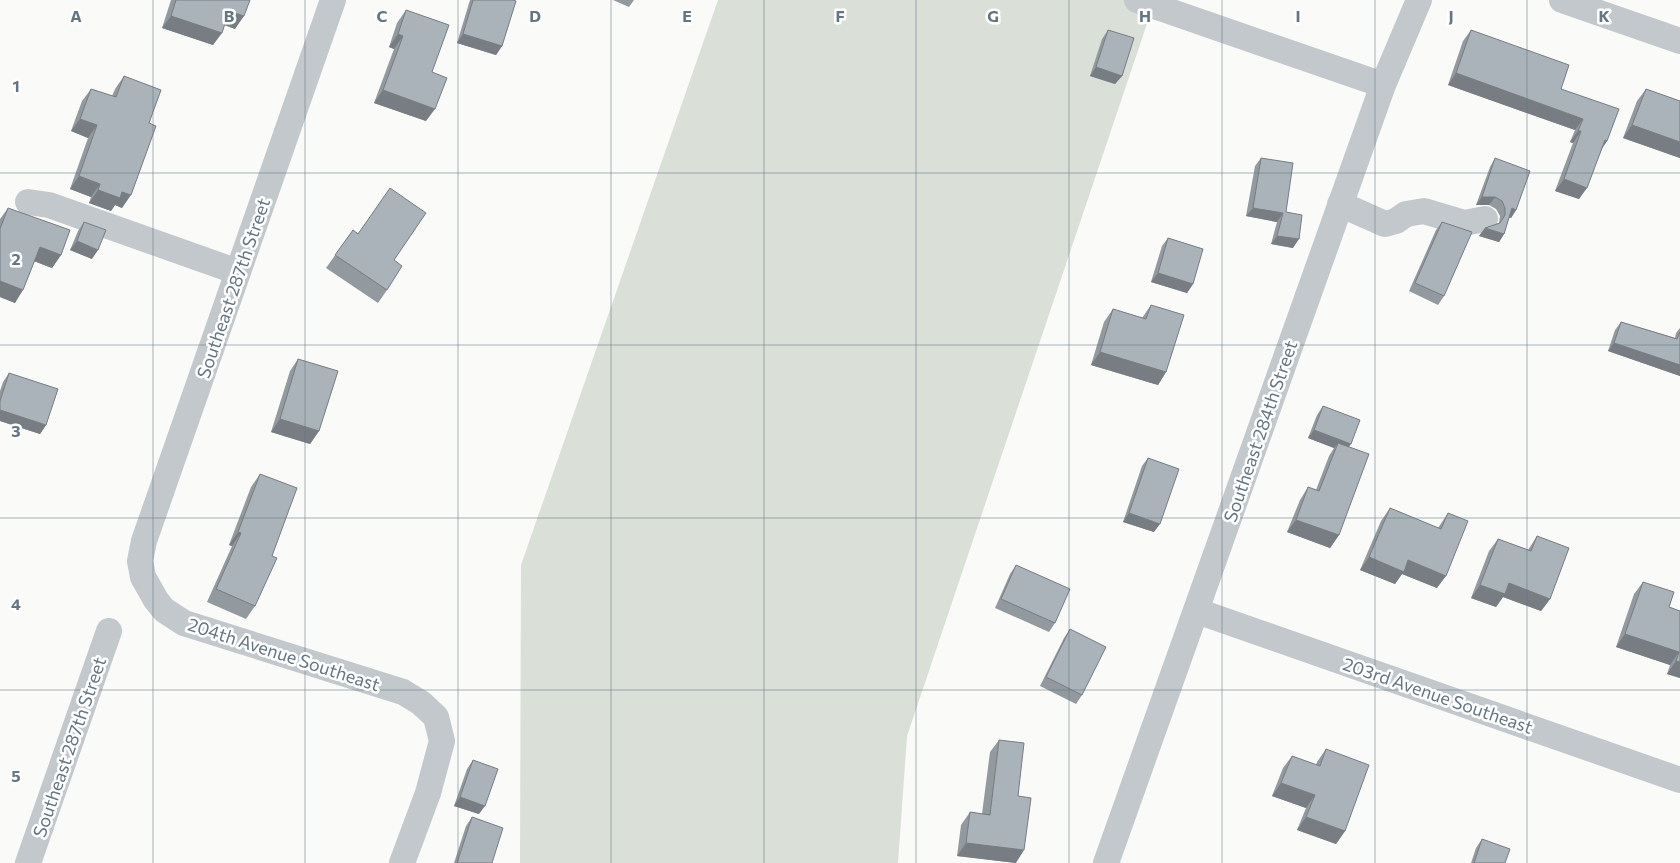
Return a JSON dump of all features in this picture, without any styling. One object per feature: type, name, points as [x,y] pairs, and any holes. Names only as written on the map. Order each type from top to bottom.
[{"type":"street","name":"Southeast 287th Street","points":[[143,577],[140,560],[144,541],[333,0]]},
{"type":"street","points":[[1137,0],[1382,85]]},
{"type":"street","name":"Southeast 284th Street","points":[[1109,861],[1382,85],[1419,0]]},
{"type":"street","points":[[1562,0],[1680,41]]},
{"type":"street","points":[[28,202],[49,205],[238,272]]},
{"type":"street","points":[[1340,204],[1385,224],[1396,221],[1406,214],[1424,211],[1464,223],[1485,219]]},
{"type":"street","name":"204th Avenue Southeast","points":[[143,577],[164,610],[184,623],[403,692],[421,702],[436,717],[442,741],[428,793],[402,863]]},
{"type":"street","name":"203rd Avenue Southeast","points":[[1197,611],[1680,780]]},
{"type":"street","name":"Southeast 287th Street","points":[[28,863],[109,631]]},
{"type":"shaded area","points":[[718,0],[1155,0],[907,736],[898,863],[520,863],[521,565]]},
{"type":"building","points":[[176,0],[250,0],[244,16],[229,11],[222,33],[171,16]]},
{"type":"building","points":[[473,0],[516,1],[502,46],[463,34]]},
{"type":"building","points":[[406,10],[449,25],[432,72],[447,78],[435,109],[383,90],[403,36],[398,34]]},
{"type":"building","points":[[1108,30],[1134,38],[1122,76],[1096,67]]},
{"type":"building","points":[[1471,30],[1569,65],[1561,89],[1619,109],[1587,188],[1564,179],[1581,131],[1578,131],[1583,119],[1456,73]]},
{"type":"building","points":[[124,76],[161,90],[149,123],[156,126],[131,195],[122,192],[120,198],[98,190],[100,184],[79,176],[97,125],[80,119],[91,89],[116,97]]},
{"type":"building","points":[[1646,89],[1680,101],[1680,142],[1632,125]]},
{"type":"building","points":[[1261,158],[1293,163],[1286,212],[1302,215],[1299,239],[1277,236],[1283,213],[1253,208]]},
{"type":"building","points":[[1495,158],[1530,171],[1516,210],[1512,208],[1504,234],[1485,228],[1500,223],[1505,215],[1502,201],[1495,197],[1482,197]]},
{"type":"building","points":[[390,188],[426,213],[394,260],[402,266],[387,290],[335,255],[353,230],[358,234]]},
{"type":"building","points":[[8,208],[70,230],[61,255],[40,247],[23,290],[0,281],[0,229]]},
{"type":"building","points":[[84,222],[106,230],[98,250],[77,241]]},
{"type":"building","points":[[1442,222],[1472,232],[1444,296],[1415,283]]},
{"type":"building","points":[[1168,238],[1203,249],[1193,284],[1158,273]]},
{"type":"building","points":[[1151,305],[1184,315],[1166,372],[1100,352],[1113,309],[1146,319]]},
{"type":"building","points":[[1621,322],[1677,339],[1680,332],[1680,365],[1614,343]]},
{"type":"building","points":[[298,359],[338,371],[319,431],[280,419]]},
{"type":"building","points":[[9,373],[58,389],[46,425],[0,410],[0,401]]},
{"type":"building","points":[[1323,406],[1360,420],[1351,444],[1314,430]]},
{"type":"building","points":[[1338,443],[1369,454],[1339,535],[1296,520],[1308,487],[1319,491]]},
{"type":"building","points":[[1148,458],[1179,469],[1160,524],[1129,513]]},
{"type":"building","points":[[260,474],[297,488],[272,556],[277,558],[255,606],[216,589],[241,533],[238,532]]},
{"type":"building","points":[[1390,508],[1441,529],[1448,513],[1468,521],[1446,576],[1408,560],[1404,572],[1369,557]]},
{"type":"building","points":[[1537,536],[1569,548],[1550,599],[1509,583],[1505,594],[1480,585],[1498,539],[1531,551]]},
{"type":"building","points":[[1016,565],[1070,589],[1055,623],[1001,599]]},
{"type":"building","points":[[1643,582],[1674,592],[1669,607],[1680,611],[1680,662],[1676,661],[1679,652],[1625,634]]},
{"type":"building","points":[[1070,629],[1106,647],[1082,695],[1046,677]]},
{"type":"building","points":[[999,740],[1024,743],[1018,796],[1031,798],[1024,850],[966,843],[970,812],[990,815]]},
{"type":"building","points":[[1326,749],[1369,765],[1345,831],[1306,817],[1315,795],[1281,783],[1292,756],[1320,766]]},
{"type":"building","points":[[473,760],[498,769],[485,806],[460,797]]},
{"type":"building","points":[[472,817],[503,828],[492,863],[457,863]]},
{"type":"building","points":[[1482,839],[1510,849],[1505,863],[1474,863]]}]
